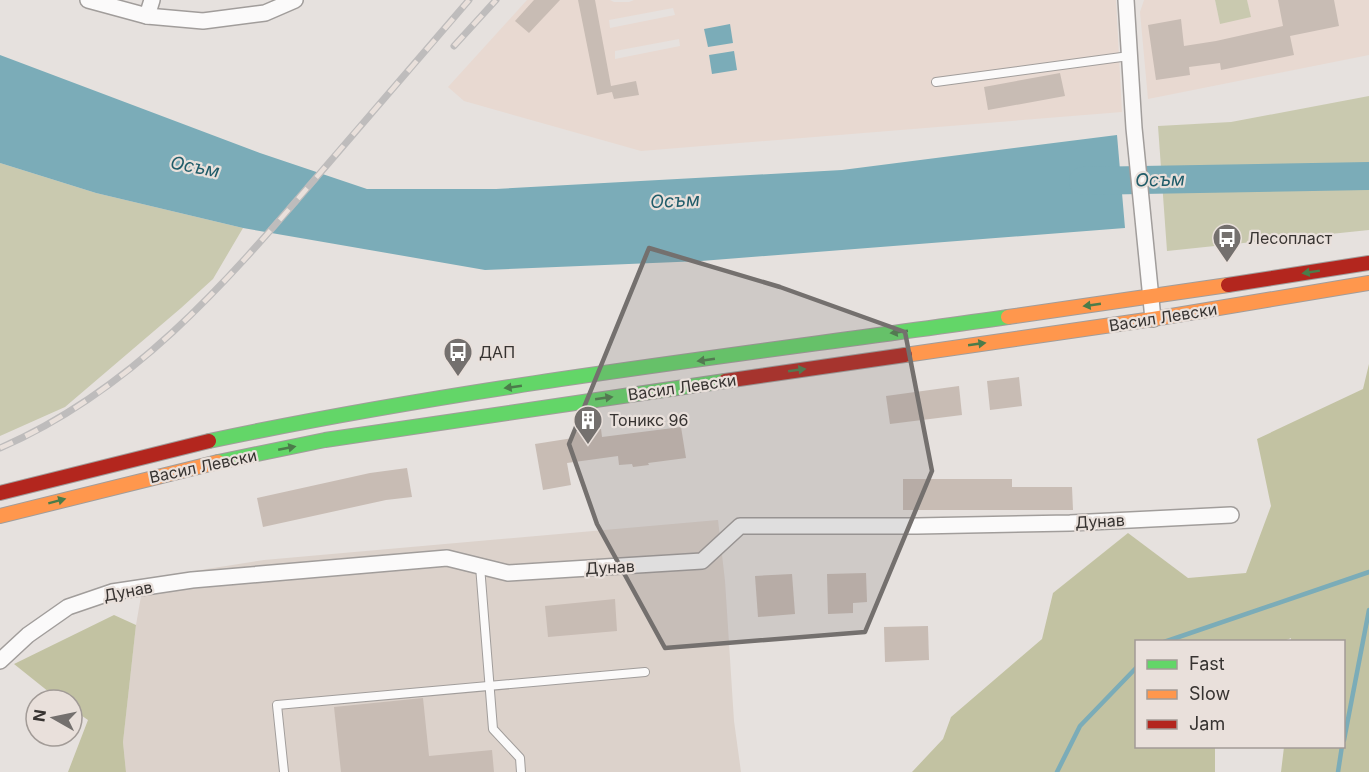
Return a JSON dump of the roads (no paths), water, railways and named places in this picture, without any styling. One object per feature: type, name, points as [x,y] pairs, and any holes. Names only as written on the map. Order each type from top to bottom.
[{"type":"main road","name":"Васил Левски","points":[[0,493],[186,446],[323,417],[471,393],[1150,297],[1369,263]]},
{"type":"main road","name":"Васил Левски","points":[[0,516],[188,468],[325,440],[1153,319],[1369,283]]},
{"type":"street","points":[[88,0],[147,16],[203,21],[265,13],[295,0]]},
{"type":"street","points":[[147,16],[152,0]]},
{"type":"street","points":[[1126,0],[1134,128],[1153,319]]},
{"type":"street","name":"Дунав","points":[[0,661],[28,634],[68,607],[112,592],[192,580],[447,558],[508,573],[702,561],[740,526],[1070,523],[1230,515]]},
{"type":"lane","points":[[936,82],[1129,56]]},
{"type":"lane","points":[[480,566],[493,729],[520,758],[521,772]]},
{"type":"lane","points":[[284,772],[277,705],[645,672]]},
{"type":"water","points":[[730,24],[733,43],[708,47],[704,29]]},
{"type":"water","points":[[734,51],[737,70],[712,74],[709,55]]},
{"type":"water","points":[[0,55],[260,153],[367,189],[496,189],[842,170],[1117,135],[1125,228],[701,261],[485,270],[243,228],[96,193],[0,163]]},
{"type":"waterway","name":"Осъм","points":[[1083,181],[1369,176]]},
{"type":"waterway","points":[[1170,640],[1369,572]]},
{"type":"waterway","points":[[1345,735],[1369,610]]},
{"type":"waterway","points":[[1057,772],[1080,726],[1135,669]]},
{"type":"waterway","points":[[1338,772],[1342,748]]},
{"type":"railway","points":[[0,448],[48,424],[92,397],[134,366],[173,332],[210,296],[281,219],[469,0]]},
{"type":"railway","points":[[454,46],[496,0]]},
{"type":"place","name":"Лесопласт","points":[[1227,264]]},
{"type":"place","name":"ДАП","points":[[458,378]]},
{"type":"place","name":"Тоникс 96","points":[[588,446]]}]
